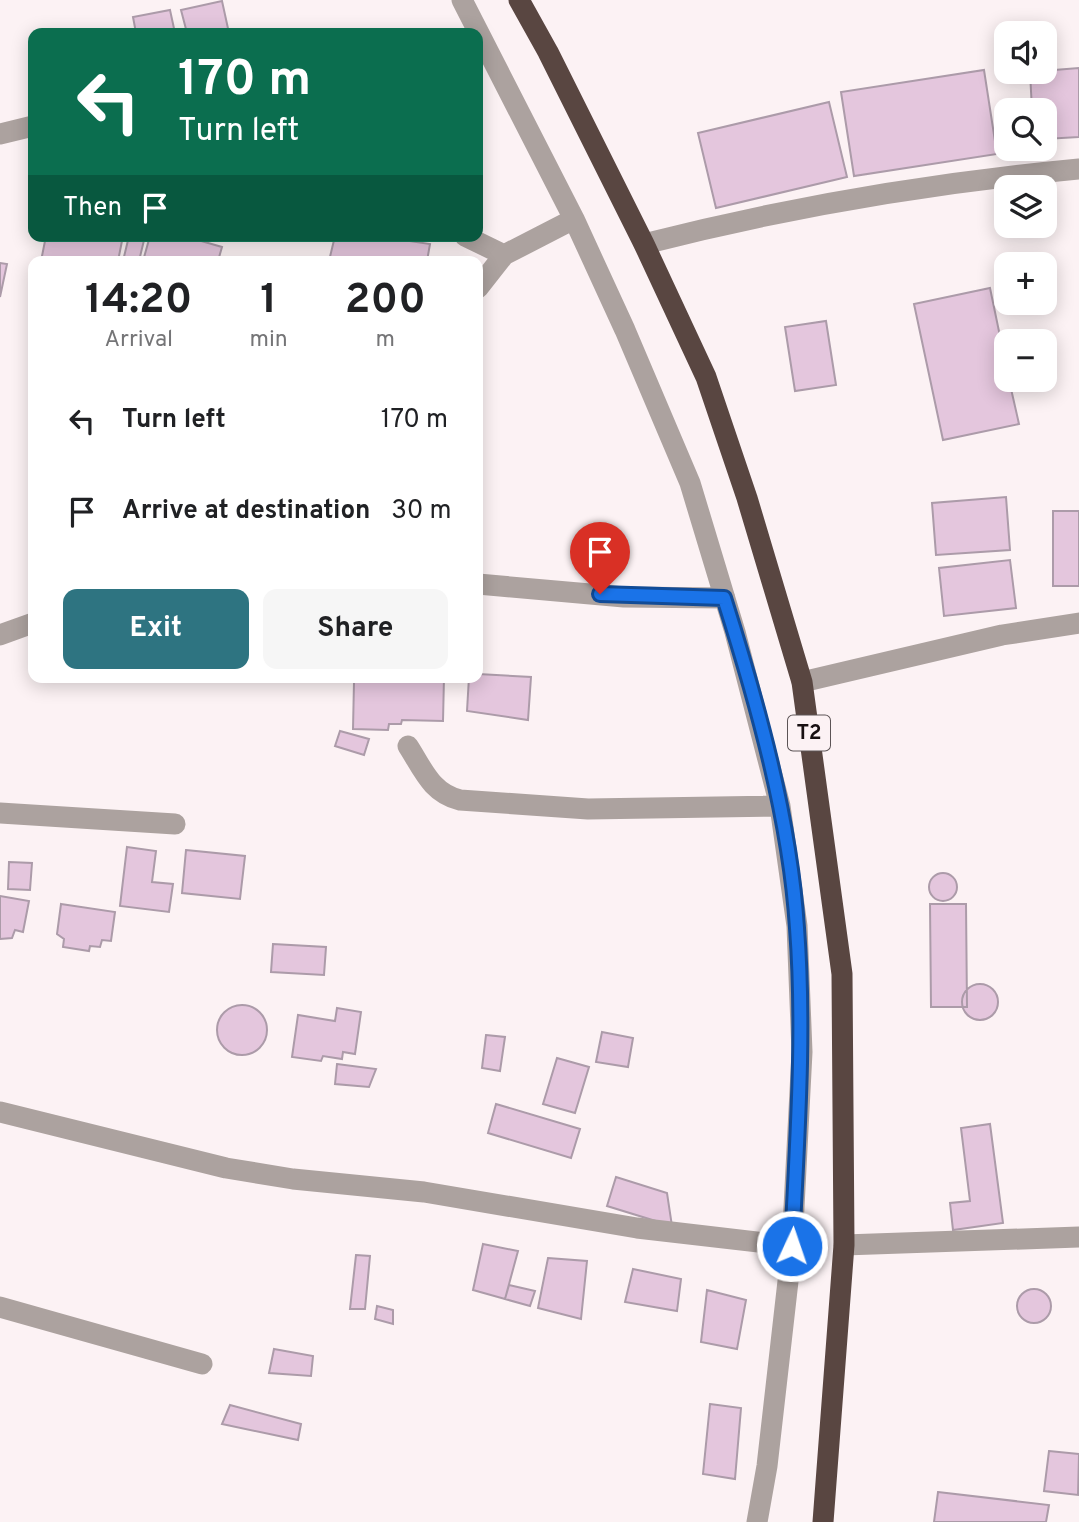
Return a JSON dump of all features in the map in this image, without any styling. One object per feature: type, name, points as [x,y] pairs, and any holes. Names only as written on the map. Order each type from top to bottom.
[{"type":"highway","name":"T2","points":[[519,0],[548,51],[644,244],[706,377],[747,498],[802,682],[842,974],[844,1245],[823,1522]]},
{"type":"street","points":[[461,0],[475,28]]},
{"type":"street","points":[[483,43],[574,219],[690,483],[780,806],[797,926],[801,1038],[792,1246],[768,1466],[757,1522]]},
{"type":"street","points":[[0,134],[28,127]]},
{"type":"street","points":[[644,244],[749,217],[859,197],[974,179],[1079,169]]},
{"type":"street","points":[[483,282],[504,255],[574,219]]},
{"type":"street","points":[[477,242],[504,255]]},
{"type":"street","points":[[483,584],[624,597],[724,598]]},
{"type":"street","points":[[802,682],[1002,635],[1079,624]]},
{"type":"street","points":[[0,635],[28,625]]},
{"type":"street","points":[[408,746],[432,786],[446,796],[460,800],[588,809],[780,806]]},
{"type":"street","points":[[0,813],[175,824]]},
{"type":"street","points":[[0,1112],[226,1168],[293,1179],[424,1192],[637,1228],[792,1246]]},
{"type":"street","points":[[844,1245],[1079,1237]]},
{"type":"street","points":[[0,1307],[202,1364]]},
{"type":"building","points":[[222,1],[228,28],[186,28],[181,10]]},
{"type":"building","points":[[170,10],[174,28],[135,28],[133,17]]},
{"type":"building","points":[[1079,68],[1079,137],[1057,138],[1057,98],[1031,98],[1031,84],[1057,84],[1057,70]]},
{"type":"building","points":[[984,70],[994,135],[994,154],[854,176],[841,92]]},
{"type":"building","points":[[829,102],[847,177],[716,208],[698,133]]},
{"type":"building","points":[[45,242],[122,242],[119,256],[42,256]]},
{"type":"building","points":[[128,242],[144,242],[140,256],[124,256]]},
{"type":"building","points":[[148,242],[205,242],[222,247],[219,256],[144,256]]},
{"type":"building","points":[[334,242],[430,244],[428,256],[330,256]]},
{"type":"building","points":[[0,263],[7,264],[0,297]]},
{"type":"building","points":[[990,288],[999,329],[994,329],[994,392],[1012,392],[1019,424],[943,440],[914,304]]},
{"type":"building","points":[[826,321],[836,385],[795,391],[785,327]]},
{"type":"building","points":[[1006,497],[1010,550],[936,555],[932,503]]},
{"type":"building","points":[[1053,511],[1079,511],[1079,586],[1053,586]]},
{"type":"building","points":[[1010,560],[1016,608],[944,616],[939,568]]},
{"type":"building","points":[[483,674],[531,677],[528,720],[467,711],[469,683],[483,683]]},
{"type":"building","points":[[354,683],[444,683],[443,721],[402,720],[401,724],[389,724],[388,730],[353,729]]},
{"type":"building","points":[[340,731],[369,739],[364,755],[335,746]]},
{"type":"building","points":[[127,847],[156,851],[152,882],[173,884],[169,912],[120,906]]},
{"type":"building","points":[[186,850],[245,856],[240,899],[182,893]]},
{"type":"building","points":[[9,862],[32,863],[30,890],[8,889]]},
{"type":"building","points":[[943,873],[953,877],[957,887],[953,897],[943,901],[933,897],[929,887],[933,877]]},
{"type":"building","points":[[0,896],[29,901],[23,932],[15,930],[12,938],[0,939]]},
{"type":"building","points":[[61,904],[115,912],[111,941],[102,940],[100,947],[90,946],[89,951],[63,947],[64,939],[57,934]]},
{"type":"building","points":[[930,904],[966,904],[967,1007],[931,1007]]},
{"type":"building","points":[[273,944],[326,947],[324,975],[271,972]]},
{"type":"building","points":[[980,984],[993,989],[998,1002],[993,1015],[980,1020],[967,1015],[962,1002],[967,989]]},
{"type":"building","points":[[242,1005],[260,1012],[267,1030],[260,1048],[242,1055],[224,1048],[217,1030],[224,1012]]},
{"type":"building","points":[[337,1008],[361,1012],[355,1054],[343,1052],[342,1059],[323,1056],[321,1061],[292,1057],[298,1015],[335,1021]]},
{"type":"building","points":[[602,1032],[633,1038],[628,1067],[596,1062]]},
{"type":"building","points":[[486,1035],[505,1037],[500,1071],[482,1068]]},
{"type":"building","points":[[557,1058],[589,1067],[575,1113],[543,1104]]},
{"type":"building","points":[[337,1064],[376,1069],[369,1087],[335,1084]]},
{"type":"building","points":[[496,1104],[580,1129],[571,1158],[488,1133]]},
{"type":"building","points":[[990,1124],[1003,1223],[953,1230],[950,1203],[970,1201],[961,1128]]},
{"type":"building","points":[[616,1177],[667,1193],[672,1226],[607,1206]]},
{"type":"building","points":[[483,1244],[518,1251],[505,1299],[473,1290]]},
{"type":"building","points":[[356,1255],[370,1256],[365,1309],[350,1309]]},
{"type":"building","points":[[548,1258],[587,1261],[581,1319],[538,1308]]},
{"type":"building","points":[[633,1269],[681,1279],[677,1311],[625,1302]]},
{"type":"building","points":[[509,1285],[535,1291],[530,1306],[505,1299]]},
{"type":"building","points":[[1034,1289],[1046,1294],[1051,1306],[1046,1318],[1034,1323],[1022,1318],[1017,1306],[1022,1294]]},
{"type":"building","points":[[707,1290],[746,1300],[737,1349],[701,1342]]},
{"type":"building","points":[[377,1306],[393,1310],[393,1324],[375,1319]]},
{"type":"building","points":[[274,1349],[313,1356],[311,1376],[269,1373]]},
{"type":"building","points":[[710,1404],[741,1408],[735,1479],[703,1474]]},
{"type":"building","points":[[230,1405],[301,1424],[298,1440],[222,1424]]},
{"type":"building","points":[[1049,1451],[1079,1454],[1078,1495],[1044,1491]]},
{"type":"building","points":[[938,1492],[1049,1505],[1046,1522],[934,1522]]},
{"type":"route","points":[[600,594],[624,597],[724,598],[735,632],[780,806],[797,926],[802,1052],[792,1246]]}]
